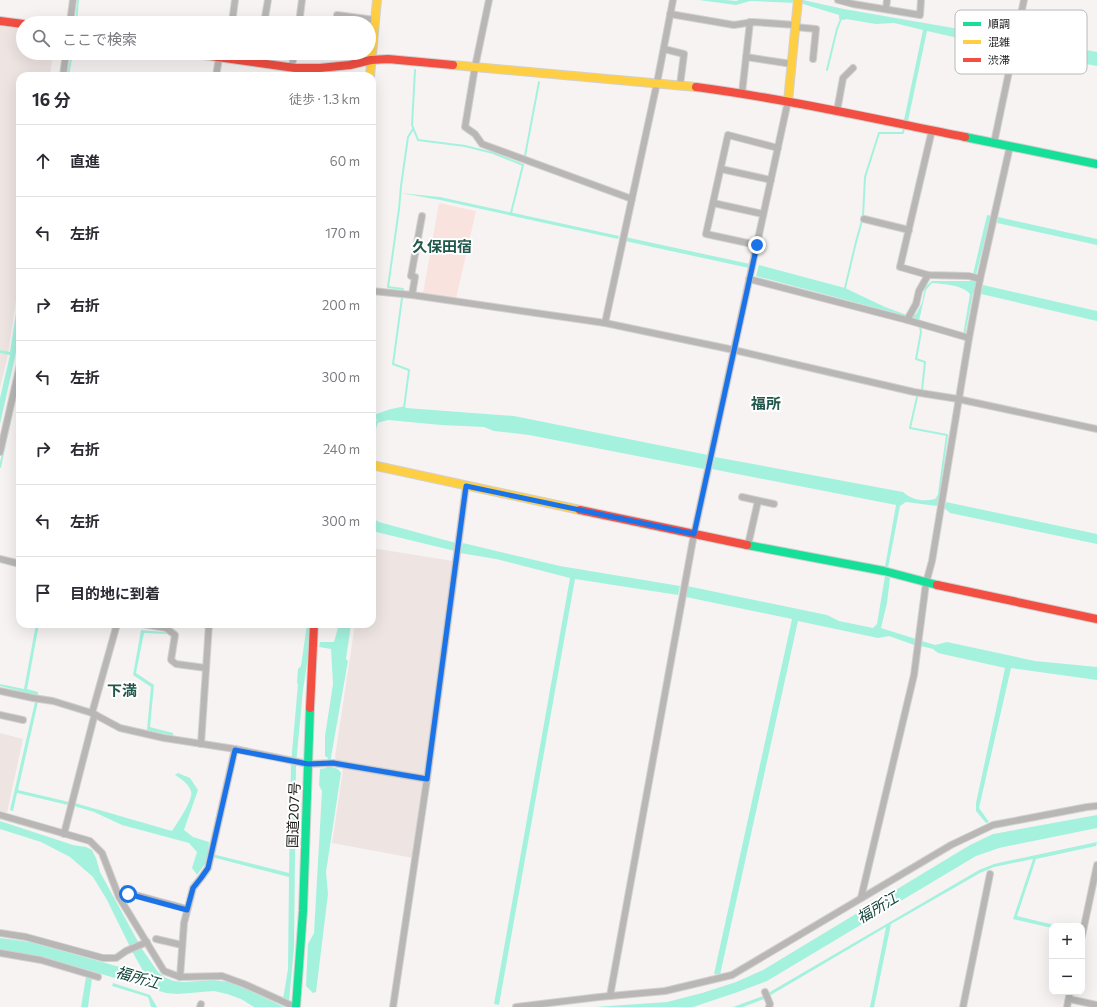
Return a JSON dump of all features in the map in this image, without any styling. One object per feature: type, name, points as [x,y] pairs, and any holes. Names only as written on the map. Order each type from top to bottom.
[{"type":"main road","points":[[376,16],[378,0]]},
{"type":"main road","points":[[788,101],[798,0]]},
{"type":"main road","points":[[0,21],[16,23]]},
{"type":"main road","points":[[376,60],[388,59],[680,85],[742,93],[1097,164]]},
{"type":"main road","points":[[241,60],[292,68],[320,68],[350,65],[371,60],[370,72]]},
{"type":"main road","points":[[376,466],[694,534],[876,570],[926,584],[1097,619]]},
{"type":"main road","name":"国道207号","points":[[296,1007],[300,953],[304,763],[314,628]]},
{"type":"street","points":[[71,16],[73,0]]},
{"type":"street","points":[[233,16],[236,0]]},
{"type":"street","points":[[265,16],[268,0]]},
{"type":"street","points":[[300,16],[302,0]]},
{"type":"street","points":[[489,0],[475,67],[465,127],[475,134],[482,144],[632,199]]},
{"type":"street","points":[[605,323],[657,83],[673,0]]},
{"type":"street","points":[[838,0],[920,15],[921,0]]},
{"type":"street","points":[[886,10],[887,0]]},
{"type":"street","points":[[1022,10],[1024,0]]},
{"type":"street","points":[[670,14],[734,25],[750,22],[816,29],[813,59]]},
{"type":"street","points":[[337,15],[345,16]]},
{"type":"street","points":[[742,93],[750,22]]},
{"type":"street","points":[[664,49],[684,54],[680,85]]},
{"type":"street","points":[[746,57],[792,64]]},
{"type":"street","points":[[64,72],[65,60]]},
{"type":"street","points":[[218,72],[223,60]]},
{"type":"street","points":[[292,68],[293,60]]},
{"type":"street","points":[[837,111],[843,78],[853,68]]},
{"type":"street","points":[[994,143],[1009,74]]},
{"type":"street","points":[[610,996],[694,534],[788,101]]},
{"type":"street","points":[[932,130],[900,267],[928,275],[969,276],[980,279]]},
{"type":"street","points":[[757,245],[706,234],[728,135],[778,148]]},
{"type":"street","points":[[861,898],[914,675],[926,584],[933,554],[969,338],[980,279],[1010,146]]},
{"type":"street","points":[[721,169],[771,180]]},
{"type":"street","points":[[713,203],[763,214]]},
{"type":"street","points":[[412,295],[415,277],[411,276],[422,216]]},
{"type":"street","points":[[864,219],[909,230]]},
{"type":"street","points":[[907,320],[916,304],[920,291],[928,275]]},
{"type":"street","points":[[749,279],[907,320],[969,338]]},
{"type":"street","points":[[376,291],[412,295],[605,323],[734,350],[914,392],[1097,429]]},
{"type":"street","points":[[0,452],[16,394]]},
{"type":"street","points":[[393,1007],[427,779],[466,486]]},
{"type":"street","points":[[742,497],[774,504]]},
{"type":"street","points":[[748,545],[758,501]]},
{"type":"street","points":[[0,559],[16,563]]},
{"type":"street","points":[[64,834],[116,628]]},
{"type":"street","points":[[166,628],[176,635],[171,660],[176,664],[206,668]]},
{"type":"street","points":[[201,744],[209,628]]},
{"type":"street","points":[[0,691],[53,701],[94,714],[120,728],[164,738],[304,763],[333,763],[427,779]]},
{"type":"street","points":[[0,715],[23,720]]},
{"type":"street","points":[[180,977],[184,923],[187,910],[193,888],[208,868],[235,750]]},
{"type":"street","points":[[516,1007],[665,991],[732,975],[951,845],[993,825],[1097,806]]},
{"type":"street","points":[[0,815],[90,841],[102,854],[119,897],[164,971],[180,977],[222,976],[296,1007]]},
{"type":"street","points":[[1085,923],[1097,865]]},
{"type":"street","points":[[963,1007],[990,874]]},
{"type":"street","points":[[125,890],[128,894],[187,910]]},
{"type":"street","points":[[0,933],[26,937],[103,958],[116,958],[126,951],[147,942]]},
{"type":"street","points":[[156,939],[182,945]]},
{"type":"street","points":[[0,953],[41,960],[98,977]]},
{"type":"street","points":[[765,992],[769,1005]]},
{"type":"street","points":[[1067,1007],[1070,995]]},
{"type":"street","points":[[1069,999],[1097,1005]]},
{"type":"shaded area","points":[[0,26],[16,28],[16,60],[52,60],[51,72],[16,72],[16,300],[8,354],[0,388]]},
{"type":"shaded area","points":[[439,203],[476,211],[455,303],[422,299]]},
{"type":"shaded area","points":[[376,549],[453,561],[413,858],[332,843],[343,769],[335,757],[354,628],[376,628]]},
{"type":"shaded area","points":[[0,733],[23,739],[7,813],[0,811]]},
{"type":"water","points":[[699,0],[795,0],[795,3],[750,1],[736,5]]},
{"type":"water","points":[[803,0],[844,9],[955,28],[955,37],[927,31],[908,121],[904,120],[923,30],[894,23],[876,24],[839,19],[839,15],[803,4]]},
{"type":"water","points":[[1087,50],[1097,52],[1097,66],[1087,64]]},
{"type":"water","points":[[400,193],[440,197],[619,236],[618,239],[440,200]]},
{"type":"water","points":[[987,215],[992,216],[991,222],[989,223],[976,275],[973,274]]},
{"type":"water","points":[[998,217],[1097,239],[1097,245],[997,223]]},
{"type":"water","points":[[625,237],[750,264],[749,268],[625,241]]},
{"type":"water","points":[[759,265],[845,288],[885,307],[907,315],[906,316],[756,276]]},
{"type":"water","points":[[972,279],[977,284],[975,292],[973,293],[965,335],[963,335],[970,294],[958,287],[932,283],[926,290],[919,321],[910,317],[916,314],[922,303],[925,287],[932,281],[970,281]]},
{"type":"water","points":[[983,285],[1097,311],[1097,321],[981,294]]},
{"type":"water","points":[[16,314],[16,352],[0,424],[0,398],[10,355],[0,353],[0,350],[10,352]]},
{"type":"water","points":[[404,406],[406,408],[514,416],[708,455],[704,469],[529,435],[494,431],[484,427],[388,420],[377,423],[376,414]]},
{"type":"water","points":[[715,457],[903,492],[918,500],[935,499],[939,493],[940,497],[937,506],[906,502],[900,506],[888,568],[885,567],[896,505],[712,469]]},
{"type":"water","points":[[946,502],[1097,534],[1097,544],[950,513],[944,508]]},
{"type":"water","points":[[376,520],[456,543],[455,551],[376,532]]},
{"type":"water","points":[[463,543],[560,566],[680,586],[678,595],[575,579],[499,1005],[494,1004],[570,578],[496,559],[460,553]]},
{"type":"water","points":[[885,576],[890,578],[887,603],[881,628],[916,639],[914,645],[889,636],[878,638],[798,621],[720,975],[714,974],[792,619],[686,597],[687,586],[827,615],[839,621],[873,628],[877,624]]},
{"type":"water","points":[[35,628],[38,628],[27,689],[38,692],[38,702],[18,790],[69,802],[68,805],[17,793],[13,811],[10,810],[35,702],[35,695],[0,686],[0,684],[24,689]]},
{"type":"water","points":[[306,628],[311,628],[296,764],[294,948],[289,1001],[283,999],[288,969],[289,877],[208,856],[207,861],[197,875],[192,868],[197,852],[189,843],[122,825],[94,812],[74,806],[75,803],[172,831],[190,800],[191,795],[191,791],[188,786],[175,775],[178,773],[190,778],[198,790],[184,830],[193,837],[209,842],[208,853],[289,873],[291,763],[298,669],[301,666]]},
{"type":"water","points":[[338,628],[350,628],[346,659],[348,661],[331,757],[331,767],[338,769],[341,773],[326,872],[328,894],[316,992],[313,993],[306,986],[308,944],[314,933],[322,791],[319,785],[320,769],[326,768],[328,758],[325,756],[325,736],[333,684],[331,649],[319,647],[320,642],[334,642]]},
{"type":"water","points":[[141,630],[164,632],[168,634],[144,633],[136,673],[154,685],[150,727],[173,733],[173,736],[147,730],[151,687],[133,675]]},
{"type":"water","points":[[922,641],[935,645],[947,642],[1035,661],[1097,667],[1097,680],[1011,668],[979,808],[989,822],[986,823],[976,811],[976,803],[1005,668],[938,653],[933,649],[921,646]]},
{"type":"water","name":"福所江","points":[[1097,815],[1097,828],[999,848],[976,856],[767,981],[693,1007],[594,1007],[667,1002],[736,982],[763,970],[970,845],[993,834]]},
{"type":"water","name":"福所江","points":[[0,821],[92,850],[100,872],[142,949],[158,972],[166,978],[184,982],[213,980],[228,982],[284,1007],[254,1007],[241,999],[214,991],[178,994],[166,993],[40,956],[0,950],[0,938],[31,942],[134,971],[141,972],[142,969],[107,900],[93,877],[70,857],[41,842],[0,829]]},
{"type":"water","points":[[1097,842],[1096,846],[1036,859],[1017,916],[1049,924],[1049,927],[1013,919],[1033,859],[994,867],[980,873],[891,924],[874,1007],[870,1007],[886,927],[764,999],[743,1007],[733,1007],[763,996],[979,870],[994,864]]},
{"type":"water","points":[[86,977],[92,979],[88,1007],[81,1007]]},
{"type":"water","points":[[113,983],[150,995],[157,1007],[151,1007],[148,997],[112,986]]},
{"type":"waterway","points":[[77,16],[78,0]]},
{"type":"waterway","points":[[827,70],[837,29],[841,19]]},
{"type":"waterway","points":[[69,72],[71,60]]},
{"type":"waterway","points":[[415,70],[412,125],[418,140],[465,146],[493,153],[523,165],[511,213]]},
{"type":"waterway","points":[[525,156],[539,82]]},
{"type":"waterway","points":[[845,288],[863,217],[865,177],[879,133],[903,133],[904,128]]},
{"type":"waterway","points":[[403,289],[388,287],[408,137],[413,129]]},
{"type":"waterway","points":[[402,298],[393,364],[409,370],[404,408]]},
{"type":"waterway","points":[[920,327],[921,332],[916,359],[925,362],[922,390]]},
{"type":"waterway","points":[[917,397],[910,428],[947,435],[939,493]]},
{"type":"waterway","points":[[0,467],[13,408]]},
{"type":"traffic: fast","points":[[965,137],[1097,164]]},
{"type":"traffic: fast","points":[[747,545],[884,571],[937,585]]},
{"type":"traffic: fast","points":[[296,1007],[303,911],[310,708]]},
{"type":"traffic: slow","points":[[376,16],[377,0]]},
{"type":"traffic: slow","points":[[788,101],[798,0]]},
{"type":"traffic: slow","points":[[370,72],[371,60]]},
{"type":"traffic: slow","points":[[453,65],[696,87]]},
{"type":"traffic: slow","points":[[376,466],[580,510]]},
{"type":"traffic: jam","points":[[0,21],[16,23]]},
{"type":"traffic: jam","points":[[376,60],[388,59],[453,65]]},
{"type":"traffic: jam","points":[[238,60],[295,68],[320,68],[350,65],[371,60]]},
{"type":"traffic: jam","points":[[696,87],[797,103],[965,137]]},
{"type":"traffic: jam","points":[[580,510],[747,545]]},
{"type":"traffic: jam","points":[[937,585],[1097,619]]},
{"type":"traffic: jam","points":[[310,708],[314,628]]},
{"type":"district","name":"久保田宿","points":[[442,246]]},
{"type":"district","name":"福所","points":[[766,403]]},
{"type":"district","name":"下満","points":[[122,690]]},
{"type":"route","points":[[128,894],[187,910],[193,888],[208,868],[235,750],[308,764],[324,762],[333,763],[427,779],[466,486],[694,534],[757,245]]}]
